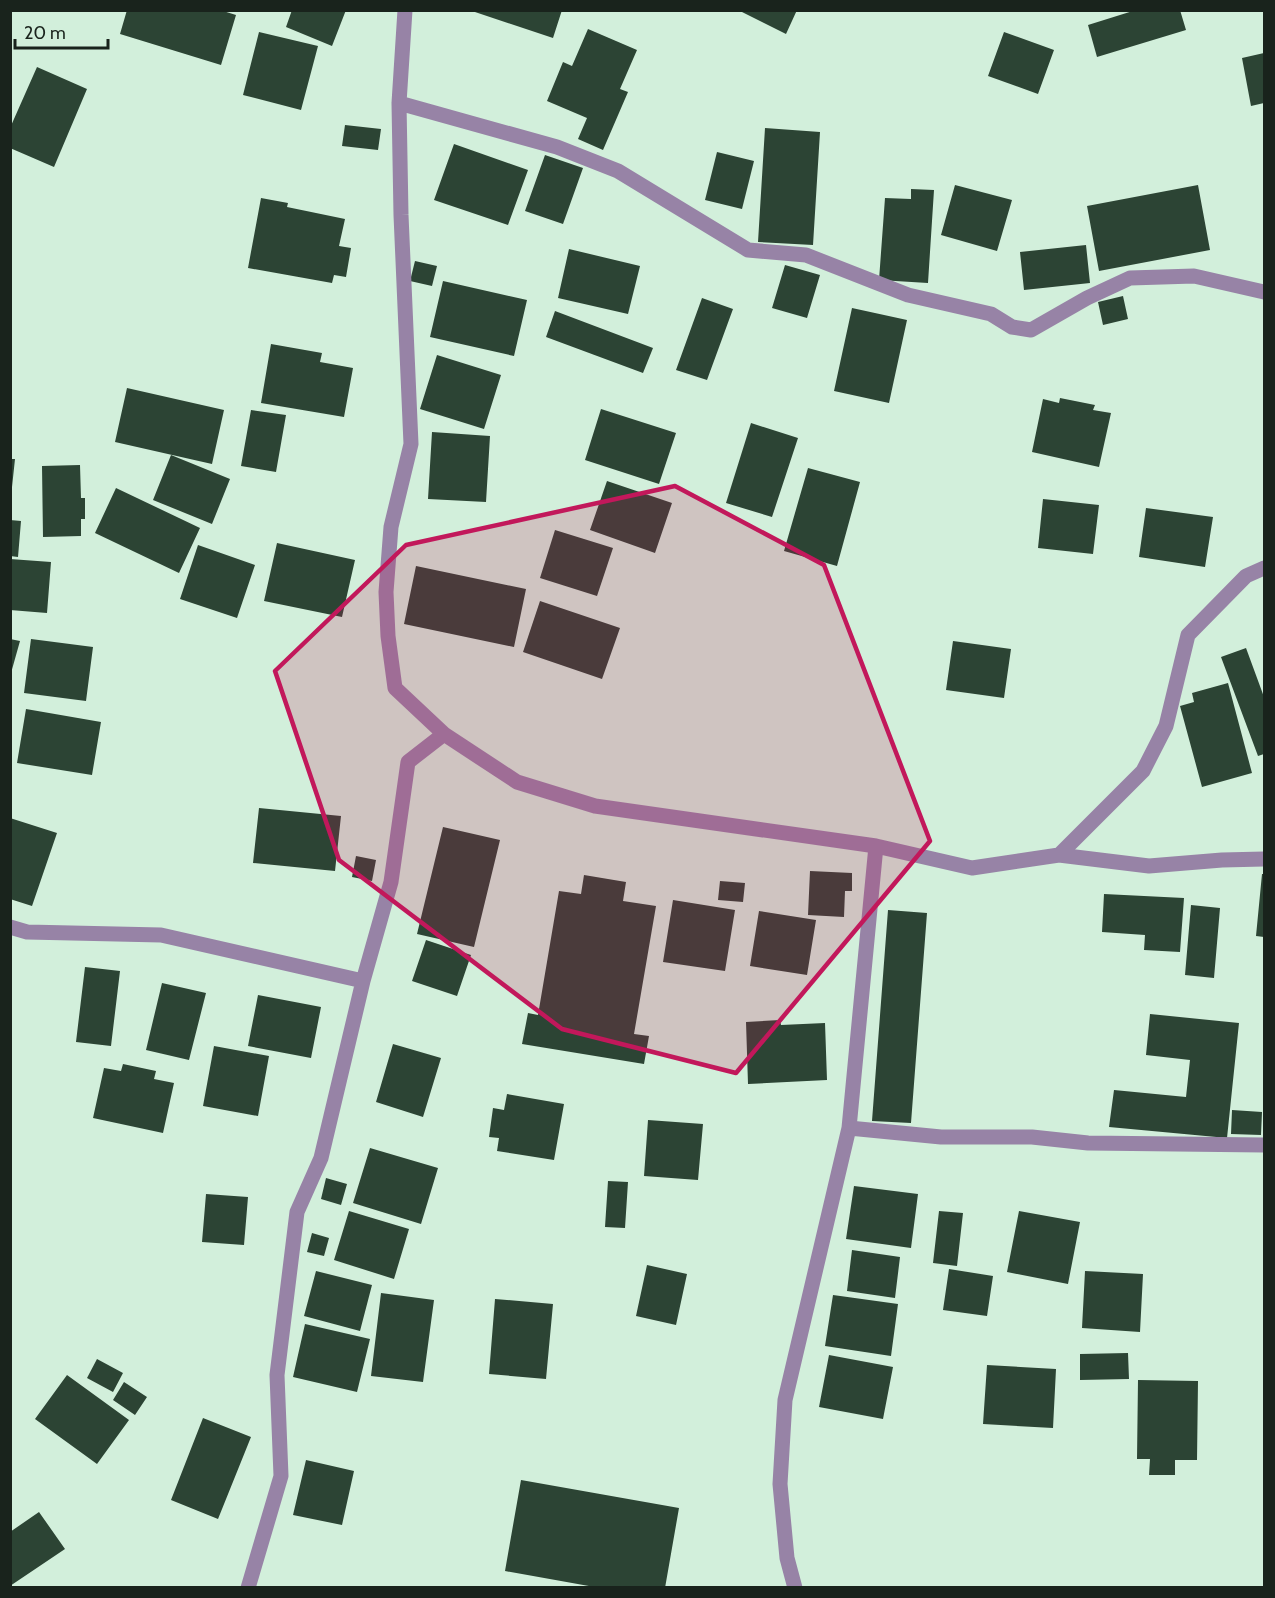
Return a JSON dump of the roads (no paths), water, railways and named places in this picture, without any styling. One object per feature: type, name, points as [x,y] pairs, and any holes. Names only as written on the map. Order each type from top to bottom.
[{"type":"street","points":[[405,10],[399,103],[411,444],[391,527],[386,592],[388,636],[395,688],[444,734],[517,782],[595,806],[876,846],[972,868],[1059,855],[1149,866],[1264,859]]},
{"type":"street","points":[[399,103],[557,147],[618,171],[748,250],[806,255],[908,295],[991,314],[1012,327],[1031,330],[1087,298],[1130,278],[1194,276],[1264,292]]},
{"type":"street","points":[[1059,855],[1143,771],[1166,726],[1188,635],[1246,576],[1264,568]]},
{"type":"street","points":[[248,1587],[281,1476],[277,1375],[297,1212],[321,1158],[363,981],[391,882],[408,762],[444,734]]},
{"type":"street","points":[[795,1587],[787,1558],[780,1484],[785,1400],[849,1128],[876,846]]},
{"type":"street","points":[[10,927],[27,932],[161,935],[363,981]]},
{"type":"street","points":[[849,1128],[941,1137],[1032,1137],[1099,1144],[1264,1145]]}]
